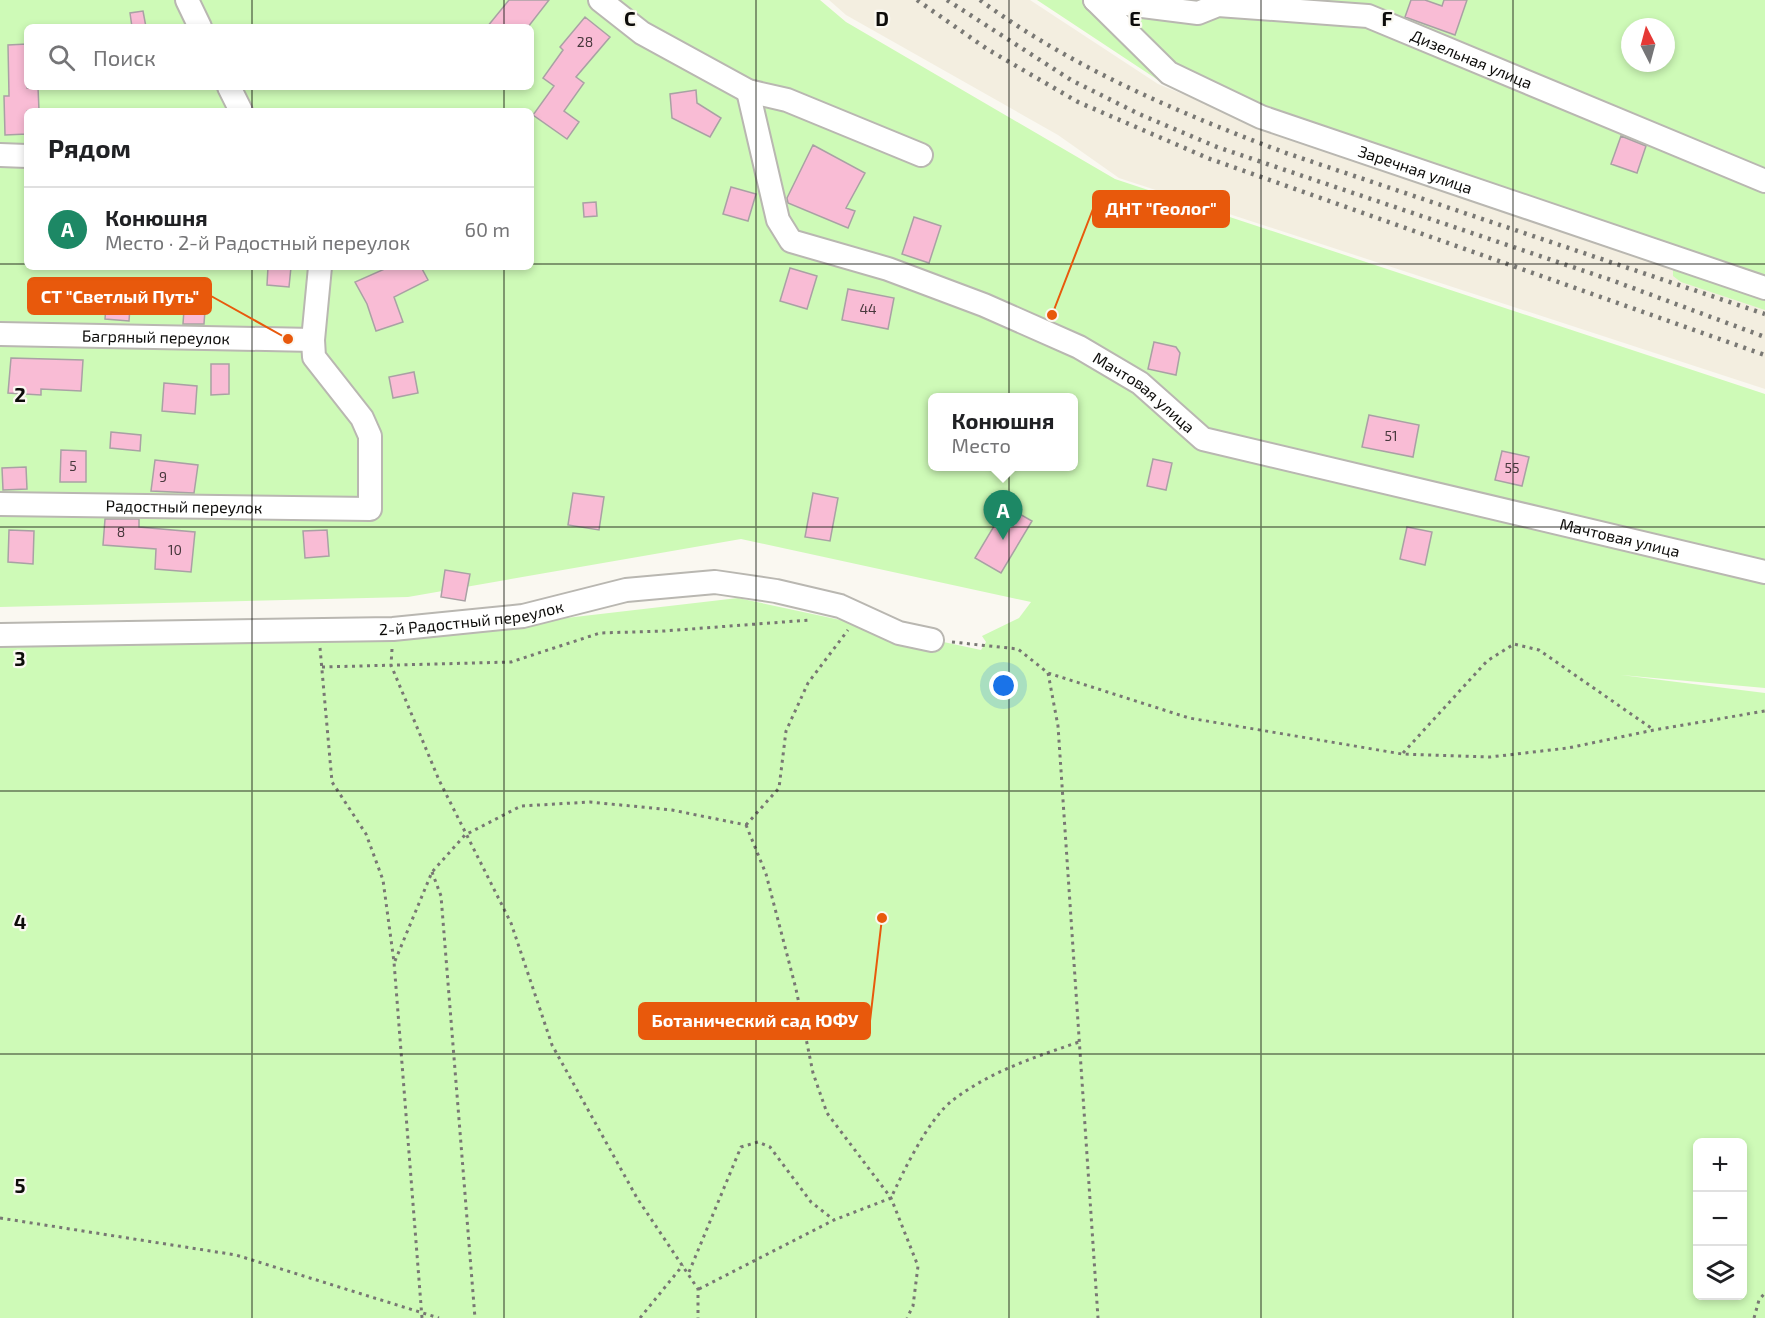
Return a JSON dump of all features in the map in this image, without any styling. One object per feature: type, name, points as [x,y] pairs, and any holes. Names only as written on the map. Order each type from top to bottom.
[{"type":"street","points":[[187,0],[199,24]]},
{"type":"street","points":[[600,0],[642,33],[748,91],[788,100],[921,156]]},
{"type":"street","name":"Дизельная улица","points":[[1095,0],[1198,13],[1218,5],[1368,16],[1765,181]]},
{"type":"street","name":"Заречная улица","points":[[1095,0],[1169,73],[1261,117],[1765,288]]},
{"type":"street","points":[[230,90],[240,108]]},
{"type":"street","name":"Мачтовая улица","points":[[748,91],[778,220],[791,241],[888,269],[1079,346],[1140,383],[1203,439],[1765,572]]},
{"type":"street","points":[[0,155],[24,156]]},
{"type":"street","points":[[313,340],[320,270]]},
{"type":"street","name":"Багряный переулок","points":[[0,334],[313,340]]},
{"type":"street","name":"Радостный переулок","points":[[0,504],[370,509],[370,436],[362,418],[314,357],[313,340]]},
{"type":"street","name":"2-й Радостный переулок","points":[[0,635],[393,629],[523,616],[626,590],[715,582],[776,591],[840,606],[899,633],[932,640]]},
{"type":"path","points":[[746,825],[779,788],[786,731],[808,683],[860,615]]},
{"type":"path","points":[[422,1318],[394,962],[383,880],[366,834],[332,782],[322,667],[512,662],[600,633],[664,631],[817,619]]},
{"type":"path","points":[[393,629],[391,665],[465,835],[511,923],[552,1044],[638,1198],[698,1289],[698,1318]]},
{"type":"path","points":[[932,640],[1018,649],[1048,673],[1190,718],[1402,754],[1491,757],[1568,748],[1654,730],[1765,711]]},
{"type":"path","points":[[1402,754],[1487,661],[1514,644],[1539,650],[1654,730]]},
{"type":"path","points":[[1048,673],[1059,726],[1098,1318]]},
{"type":"path","points":[[394,962],[432,872],[465,835],[521,806],[591,802],[672,810],[746,825]]},
{"type":"path","points":[[746,825],[766,874],[796,989],[813,1072],[827,1113],[891,1198],[918,1266],[913,1306],[907,1318]]},
{"type":"path","points":[[432,872],[441,896],[475,1318]]},
{"type":"path","points":[[698,1289],[834,1220],[891,1198],[914,1150],[951,1101],[1012,1065],[1079,1042]]},
{"type":"path","points":[[688,1273],[741,1147],[758,1142],[770,1147],[811,1202],[834,1220]]},
{"type":"path","points":[[0,1218],[236,1255],[439,1318]]},
{"type":"path","points":[[640,1318],[682,1265]]},
{"type":"path","points":[[1754,1318],[1759,1300],[1765,1293]]},
{"type":"shaded area","points":[[829,0],[1030,0],[1158,84],[1290,138],[1765,293],[1765,389],[1119,178],[1058,135],[846,15]]},
{"type":"green space","points":[[0,0],[820,0],[846,22],[1115,179],[1765,394],[1765,688],[1621,675],[1765,693],[1765,1318],[0,1318],[0,642],[410,636],[738,598],[981,650],[986,642],[982,636],[1019,618],[1031,602],[741,539],[408,597],[0,607]]},
{"type":"green space","points":[[1037,0],[1765,0],[1765,285],[1398,152],[1161,82]]},
{"type":"green space","points":[[1673,264],[1765,291],[1765,310],[1681,282],[1673,276]]},
{"type":"building","points":[[509,0],[549,0],[530,24],[489,24]]},
{"type":"building","points":[[1411,0],[1425,0],[1442,6],[1444,0],[1467,0],[1455,35],[1405,17]]},
{"type":"building","points":[[143,11],[145,24],[132,24],[130,13]]},
{"type":"building","points":[[585,17],[610,37],[576,77],[584,83],[564,111],[579,122],[567,139],[534,116],[554,86],[543,78],[563,50],[560,47]]},
{"type":"building","points":[[24,44],[24,90],[38,90],[39,108],[24,108],[24,134],[5,135],[4,96],[9,96],[8,45]]},
{"type":"building","points":[[696,90],[697,103],[721,118],[710,137],[672,118],[670,94]]},
{"type":"building","points":[[1621,136],[1646,146],[1637,173],[1611,164]]},
{"type":"building","points":[[813,145],[865,173],[846,208],[855,211],[848,228],[788,203],[787,198]]},
{"type":"building","points":[[731,187],[756,194],[748,221],[723,214]]},
{"type":"building","points":[[596,202],[597,216],[584,217],[583,203]]},
{"type":"building","points":[[914,217],[941,226],[929,263],[902,254]]},
{"type":"building","points":[[790,268],[817,276],[807,309],[780,301]]},
{"type":"building","points":[[268,270],[291,270],[289,287],[267,285]]},
{"type":"building","points":[[382,270],[423,270],[428,280],[394,297],[403,322],[376,331],[367,304],[355,282]]},
{"type":"building","points":[[61,280],[75,280],[74,299],[60,299]]},
{"type":"building","points":[[848,289],[894,298],[888,329],[842,320]]},
{"type":"building","points":[[107,292],[131,294],[129,321],[105,319]]},
{"type":"building","points":[[185,295],[206,296],[204,324],[183,324]]},
{"type":"building","points":[[1154,342],[1176,347],[1180,353],[1176,375],[1148,369]]},
{"type":"building","points":[[11,358],[83,360],[81,391],[41,389],[41,395],[8,393]]},
{"type":"building","points":[[211,364],[229,364],[229,394],[211,395]]},
{"type":"building","points":[[414,372],[418,393],[393,398],[389,377]]},
{"type":"building","points":[[164,383],[197,386],[195,414],[162,411]]},
{"type":"building","points":[[1369,415],[1419,425],[1413,457],[1362,447]]},
{"type":"building","points":[[111,432],[141,435],[140,451],[110,448]]},
{"type":"building","points":[[61,450],[86,451],[86,482],[60,482]]},
{"type":"building","points":[[1502,451],[1529,457],[1522,486],[1495,480]]},
{"type":"building","points":[[1153,459],[1172,463],[1166,490],[1147,486]]},
{"type":"building","points":[[155,460],[198,465],[194,493],[151,491]]},
{"type":"building","points":[[26,467],[27,489],[3,490],[2,468]]},
{"type":"building","points":[[573,493],[604,497],[599,530],[568,525]]},
{"type":"building","points":[[813,493],[838,498],[830,541],[805,537]]},
{"type":"building","points":[[1006,506],[1032,521],[1001,573],[975,558]]},
{"type":"building","points":[[105,519],[139,519],[139,527],[195,532],[191,572],[155,569],[156,549],[103,545]]},
{"type":"building","points":[[1407,527],[1432,532],[1425,565],[1400,559]]},
{"type":"building","points":[[9,530],[34,531],[33,564],[8,562]]},
{"type":"building","points":[[327,530],[329,556],[305,558],[303,531]]},
{"type":"building","points":[[445,570],[470,574],[465,601],[441,597]]},
{"type":"railway","points":[[917,0],[987,49],[1078,102],[1210,159],[1765,355]]},
{"type":"railway","points":[[947,0],[1071,80],[1139,114],[1217,147],[1611,280],[1765,337]]},
{"type":"railway","points":[[980,0],[1015,24],[1089,68],[1206,122],[1286,153],[1765,314]]},
{"type":"place","name":"ДНТ \"Геолог\"","points":[[1052,315]]},
{"type":"place","name":"СТ \"Светлый Путь\"","points":[[288,339]]},
{"type":"place","name":"Конюшня","points":[[1003,540]]},
{"type":"place","name":"Ботанический сад ЮФУ","points":[[882,918]]}]
